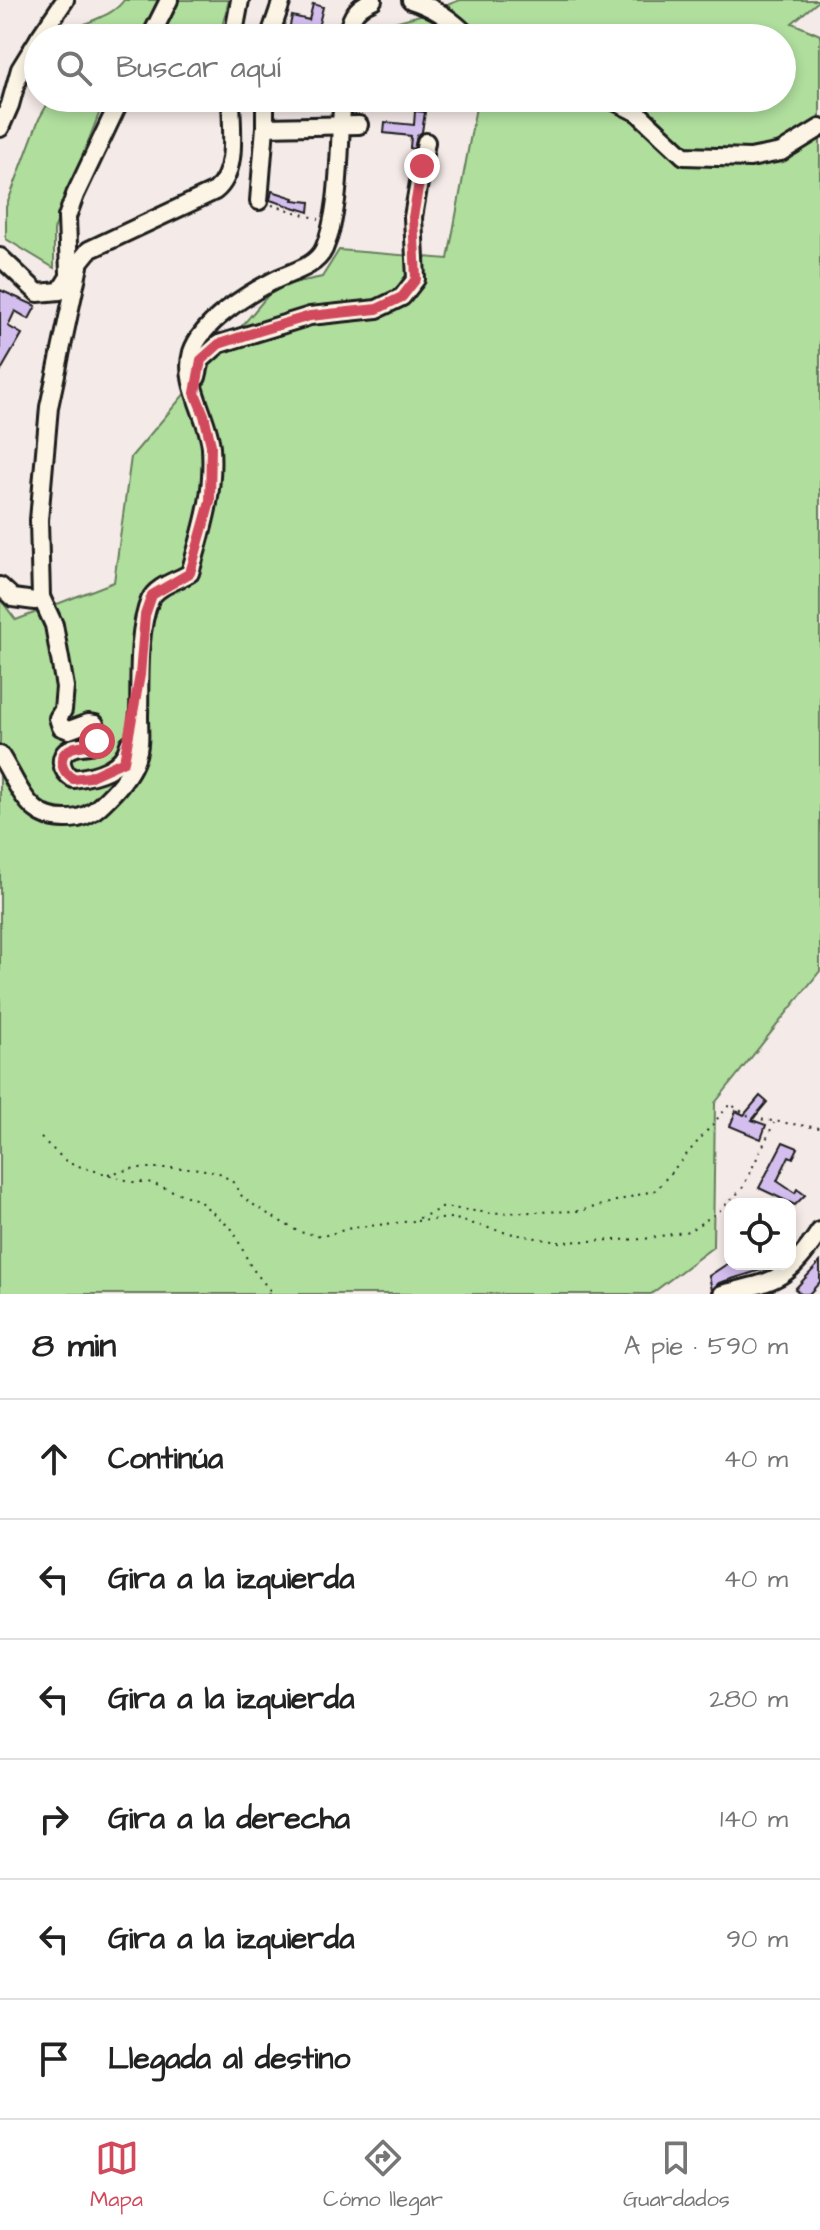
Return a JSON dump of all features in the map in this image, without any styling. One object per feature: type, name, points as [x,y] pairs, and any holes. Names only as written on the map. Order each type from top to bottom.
[{"type":"street","points":[[49,24],[65,0]]},
{"type":"street","points":[[157,24],[169,0]]},
{"type":"street","points":[[236,24],[240,0]]},
{"type":"street","points":[[274,24],[282,0]]},
{"type":"street","points":[[349,24],[363,4],[373,0]]},
{"type":"street","points":[[411,0],[430,7],[456,24]]},
{"type":"street","points":[[0,128],[8,114],[24,63]]},
{"type":"street","points":[[114,112],[67,217],[74,270],[49,407],[39,520],[41,597],[54,625],[62,666],[65,699],[58,718],[61,727],[69,730],[88,723],[95,724],[100,735],[89,747],[70,748],[64,754],[61,765],[65,774],[73,779],[89,777],[124,761],[140,675]]},
{"type":"street","points":[[0,257],[38,293],[60,291],[89,250],[186,206],[224,184],[229,169],[231,112]]},
{"type":"street","points":[[259,201],[265,112]]},
{"type":"street","points":[[0,755],[34,809],[44,817],[69,819],[97,810],[132,769],[138,754],[145,615],[152,595],[190,573],[210,502],[211,445],[192,379],[192,354],[204,330],[224,312],[272,281],[316,260],[324,251],[340,161],[342,112]]},
{"type":"street","points":[[636,112],[684,156],[750,158],[781,152],[820,128]]},
{"type":"street","points":[[265,127],[359,125]]},
{"type":"street","points":[[195,393],[201,360],[219,344],[310,316],[377,309],[402,297],[416,279],[413,217],[426,142]]},
{"type":"street","points":[[0,586],[13,598],[35,601],[41,597]]},
{"type":"street","points":[[722,1294],[763,1284],[791,1270],[820,1231]]},
{"type":"path","points":[[259,201],[325,221],[330,226]]},
{"type":"path","points":[[413,1221],[444,1207],[489,1213],[580,1211],[656,1190],[730,1104],[752,1118],[820,1128]]},
{"type":"path","points":[[108,1174],[136,1168],[192,1168],[218,1172],[234,1183],[243,1198],[256,1206],[299,1232],[323,1236],[351,1228],[452,1218],[558,1242],[644,1239],[689,1231],[718,1212],[742,1189],[774,1122]]},
{"type":"path","points":[[41,1138],[68,1163],[133,1182],[148,1182],[198,1200],[233,1230],[251,1267],[273,1294]]},
{"type":"green space","points":[[124,0],[229,0],[223,24],[85,24],[118,7]]},
{"type":"green space","points":[[460,0],[820,0],[792,23],[794,24],[387,24]]},
{"type":"green space","points":[[796,25],[820,35],[820,971],[715,1103],[713,1247],[651,1294],[0,1294],[0,599],[16,620],[114,582],[131,457],[275,287],[322,277],[339,250],[448,259],[475,112],[796,112]]},
{"type":"green space","points":[[43,112],[100,112],[54,230],[54,268],[6,239],[6,207]]},
{"type":"building","points":[[313,4],[323,7],[319,24],[290,24],[292,16],[309,20]]},
{"type":"building","points":[[415,112],[425,112],[422,132],[417,136],[414,149],[410,148],[411,136],[384,133],[385,122],[414,125]]},
{"type":"building","points":[[272,191],[293,200],[310,202],[309,212],[270,200]]},
{"type":"building","points":[[0,290],[36,306],[29,319],[15,311],[8,326],[22,334],[0,372]]},
{"type":"building","points":[[760,1096],[767,1102],[752,1120],[766,1125],[761,1139],[730,1126],[736,1111],[744,1115]]},
{"type":"building","points":[[783,1142],[798,1148],[793,1158],[789,1156],[777,1181],[795,1193],[797,1189],[805,1195],[796,1204],[796,1198],[780,1198],[759,1188]]},
{"type":"building","points":[[820,1262],[820,1282],[809,1294],[801,1294],[795,1289]]},
{"type":"building","points":[[724,1266],[724,1270],[761,1270],[719,1283],[712,1290],[709,1276]]},
{"type":"route","points":[[97,741],[89,747],[70,748],[64,754],[61,765],[65,774],[73,779],[89,777],[124,761],[140,675],[145,615],[152,595],[190,573],[206,519],[210,502],[211,445],[195,393],[201,360],[219,344],[259,331],[310,316],[377,309],[402,297],[416,279],[413,217],[422,166]]}]
